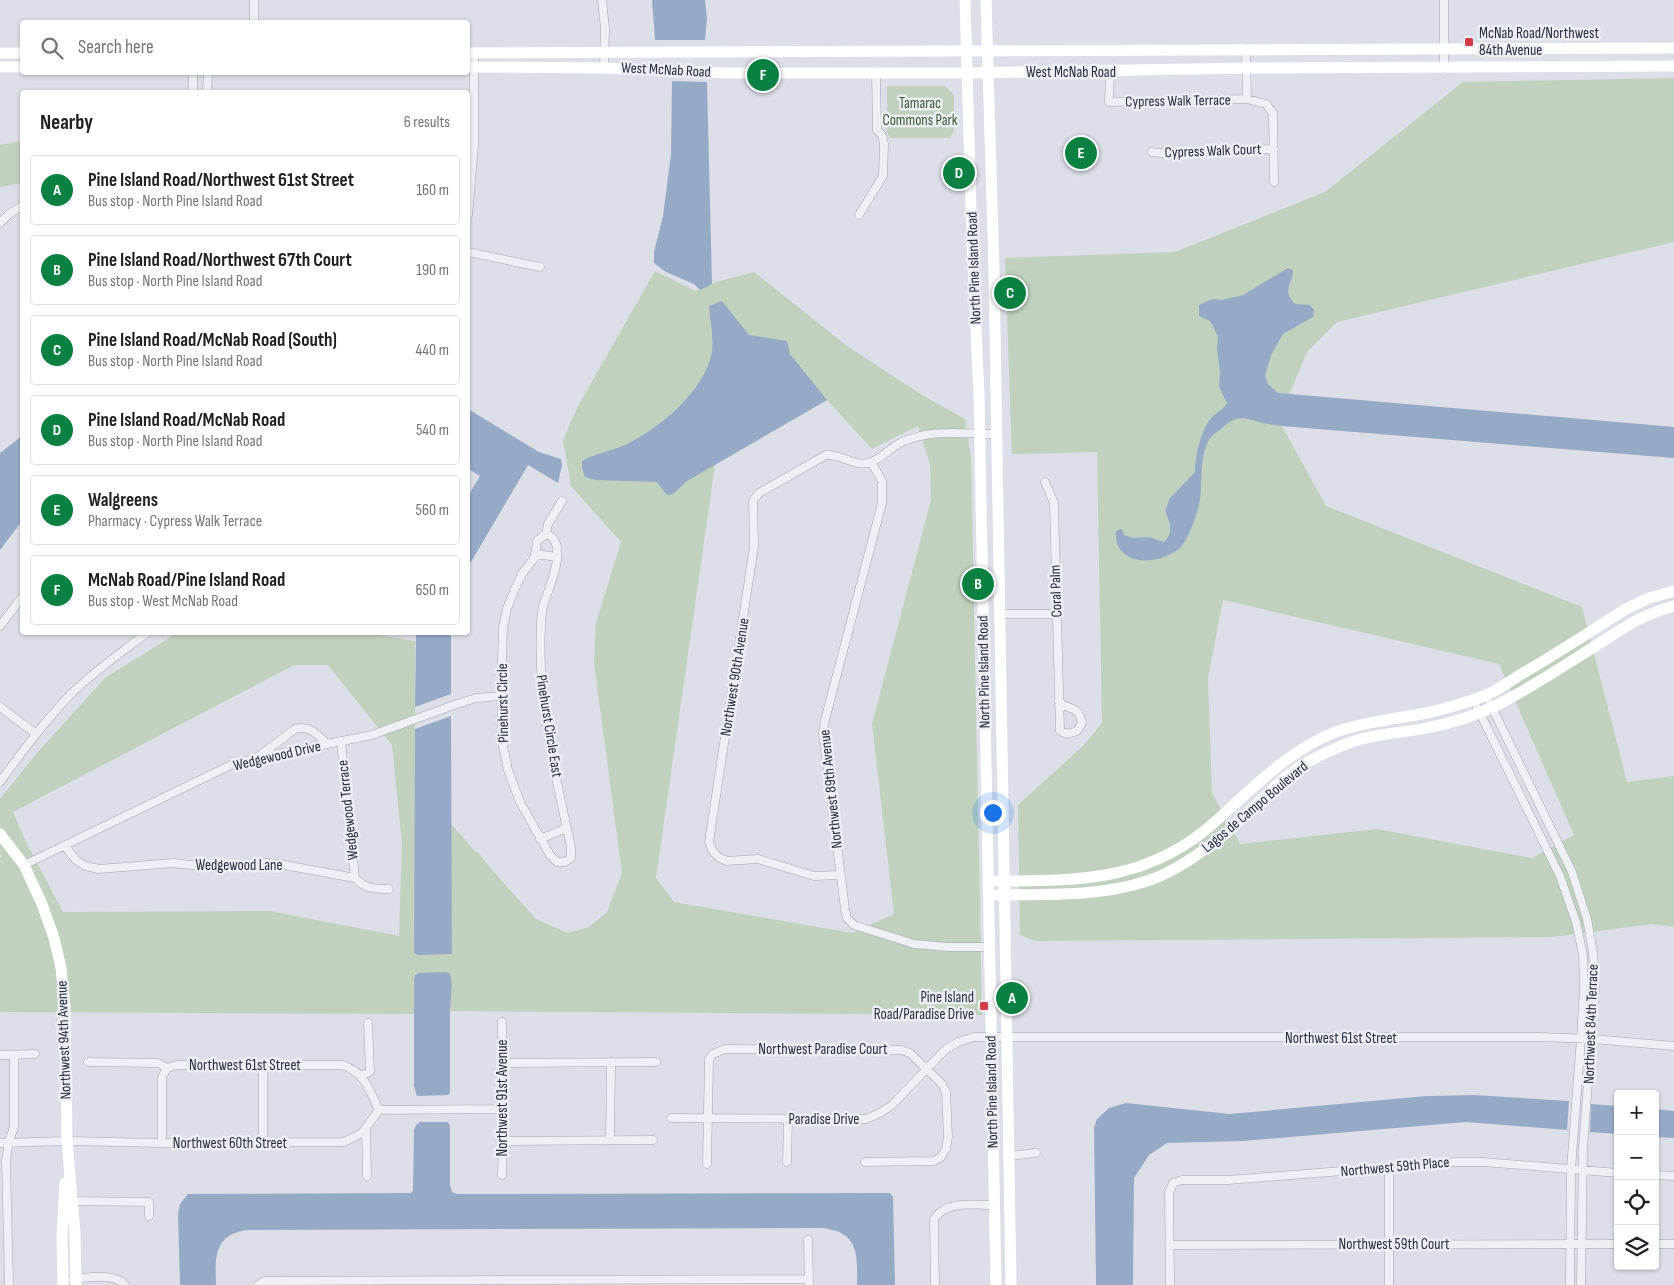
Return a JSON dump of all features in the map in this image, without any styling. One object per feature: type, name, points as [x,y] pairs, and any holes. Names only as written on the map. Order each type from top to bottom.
[{"type":"main road","name":"North Pine Island Road","points":[[965,0],[966,73],[980,434],[996,1285]]},
{"type":"main road","name":"North Pine Island Road","points":[[986,0],[989,72],[1012,1285]]},
{"type":"main road","name":"West McNab Road","points":[[471,53],[1674,48]]},
{"type":"main road","points":[[0,53],[20,53]]},
{"type":"main road","name":"West McNab Road","points":[[471,67],[604,68],[726,73],[966,73],[1110,72],[1247,68],[1674,66]]},
{"type":"main road","points":[[0,67],[20,67]]},
{"type":"main road","name":"Lagos de Campo Boulevard","points":[[987,882],[1084,879],[1119,873],[1167,856],[1191,841],[1215,822],[1263,778],[1308,746],[1334,733],[1361,725],[1428,712],[1486,695],[1626,609],[1649,598],[1674,591]]},
{"type":"main road","name":"Lagos de Campo Boulevard","points":[[988,895],[1096,892],[1123,888],[1149,881],[1174,869],[1200,852],[1225,833],[1295,770],[1315,758],[1340,746],[1365,738],[1431,728],[1492,708],[1654,610],[1674,606]]},
{"type":"main road","name":"Northwest 94th Avenue","points":[[0,834],[24,864],[42,904],[54,938],[61,968],[65,1006],[67,1141],[76,1282]]},
{"type":"main road","name":"Northwest 94th Avenue","points":[[63,1282],[62,1234],[67,1141]]},
{"type":"street","points":[[254,0],[254,20]]},
{"type":"street","points":[[602,0],[605,28],[604,68]]},
{"type":"street","points":[[1444,0],[1444,68]]},
{"type":"street","name":"Cypress Walk Terrace","points":[[1246,49],[1247,99]]},
{"type":"street","points":[[470,192],[474,145],[471,53]]},
{"type":"street","points":[[859,215],[883,176],[884,144],[882,135],[877,130],[876,72]]},
{"type":"street","name":"Cypress Walk Terrace","points":[[1110,72],[1109,102],[1247,99],[1266,104],[1273,112],[1274,182]]},
{"type":"street","points":[[193,75],[193,90]]},
{"type":"street","points":[[207,90],[208,75]]},
{"type":"street","name":"Cypress Walk Court","points":[[1152,152],[1170,154],[1274,149]]},
{"type":"street","points":[[0,223],[20,207]]},
{"type":"street","points":[[470,252],[540,267]]},
{"type":"street","points":[[871,462],[899,443],[919,436],[944,432],[996,434]]},
{"type":"street","name":"Northwest 90th Avenue","points":[[840,875],[814,876],[758,859],[726,861],[713,852],[709,842],[754,546],[753,501],[759,493],[826,455],[836,455],[859,464],[871,462]]},
{"type":"street","name":"Northwest 89th Avenue","points":[[871,462],[882,481],[882,503],[823,733],[847,918],[854,925],[914,944],[948,947],[989,947]]},
{"type":"street","name":"Coral Palm","points":[[1045,482],[1054,503],[1059,701]]},
{"type":"street","name":"Pinehurst Circle","points":[[562,501],[548,524],[546,534],[537,541],[531,564],[522,574],[507,609],[503,627],[501,696],[502,746],[508,770],[520,802],[553,859],[557,862],[565,862]]},
{"type":"street","points":[[535,554],[557,557],[555,542],[551,536],[546,534]]},
{"type":"street","name":"Pinehurst Circle East","points":[[557,557],[556,568],[543,607],[540,653],[542,695],[571,847],[571,858],[565,862]]},
{"type":"street","points":[[0,626],[20,600]]},
{"type":"street","points":[[999,614],[1056,614]]},
{"type":"street","points":[[0,782],[36,734],[71,695],[144,635]]},
{"type":"street","name":"Northwest 84th Terrace","points":[[1486,695],[1572,872],[1587,919],[1593,952],[1595,989],[1583,1170],[1581,1285]]},
{"type":"street","name":"Wedgewood Drive","points":[[24,864],[233,764],[372,735],[469,700],[501,696]]},
{"type":"street","name":"Northwest 84th Terrace","points":[[1473,699],[1560,876],[1576,922],[1582,955],[1584,989],[1571,1169],[1570,1285]]},
{"type":"street","points":[[0,707],[36,734]]},
{"type":"street","points":[[257,758],[295,729],[302,727],[315,731],[327,744]]},
{"type":"street","name":"Wedgewood Terrace","points":[[341,741],[355,878]]},
{"type":"street","points":[[540,839],[567,828]]},
{"type":"street","name":"Wedgewood Lane","points":[[64,845],[76,860],[85,866],[99,869],[173,863],[209,867],[268,863],[284,864],[355,878],[362,885],[370,888],[389,889]]},
{"type":"street","name":"Northwest 91st Avenue","points":[[502,1022],[502,1174]]},
{"type":"street","points":[[368,1023],[370,1072],[362,1076],[379,1110],[502,1109]]},
{"type":"street","name":"Paradise Drive","points":[[671,1118],[866,1119],[892,1105],[945,1050],[958,1042],[974,1037],[1007,1038]]},
{"type":"street","name":"Northwest 61st Street","points":[[1007,1038],[1539,1038],[1592,1039],[1674,1046]]},
{"type":"street","name":"Northwest Paradise Court","points":[[709,1119],[709,1060],[713,1054],[725,1049],[902,1050],[910,1053],[942,1084],[946,1092],[948,1137],[946,1149],[941,1157],[934,1161],[865,1162]]},
{"type":"street","points":[[0,1055],[35,1054]]},
{"type":"street","points":[[6,1282],[3,1217],[6,1160],[14,1127],[14,1055]]},
{"type":"street","name":"Northwest 61st Street","points":[[88,1062],[158,1063],[167,1068],[176,1065],[343,1065],[352,1068],[362,1076]]},
{"type":"street","points":[[610,1140],[611,1062]]},
{"type":"street","points":[[502,1063],[656,1062]]},
{"type":"street","points":[[262,1143],[263,1065]]},
{"type":"street","points":[[162,1143],[162,1077],[167,1068]]},
{"type":"street","name":"Northwest 60th Street","points":[[0,1142],[344,1142],[362,1133],[379,1110]]},
{"type":"street","points":[[708,1164],[709,1119]]},
{"type":"street","points":[[787,1162],[788,1119]]},
{"type":"street","points":[[366,1127],[368,1176]]},
{"type":"street","points":[[503,1141],[653,1140]]},
{"type":"street","points":[[1010,1156],[1036,1153]]},
{"type":"street","name":"Northwest 59th Place","points":[[1171,1245],[1169,1193],[1173,1183],[1182,1180],[1228,1180],[1456,1162],[1484,1162],[1614,1172]]},
{"type":"street","points":[[1389,1168],[1389,1285]]},
{"type":"street","points":[[1659,1175],[1674,1176]]},
{"type":"street","points":[[72,1201],[149,1202],[149,1216]]},
{"type":"street","points":[[935,1285],[934,1219],[938,1212],[954,1205],[994,1205]]},
{"type":"street","points":[[258,1284],[264,1281],[330,1283],[809,1282],[808,1240]]},
{"type":"street","name":"Northwest 59th Court","points":[[1171,1245],[1614,1244]]},
{"type":"street","points":[[1659,1244],[1674,1244]]},
{"type":"street","points":[[1170,1285],[1171,1245]]},
{"type":"street","points":[[63,1282],[110,1278],[117,1279],[125,1285]]},
{"type":"green space","points":[[1674,78],[1674,242],[1337,322],[1307,352],[1289,395],[1674,427],[1674,458],[1282,426],[1326,506],[1582,607],[1627,782],[1674,776],[1674,927],[1651,924],[1553,937],[1035,941],[1020,935],[1018,805],[1083,746],[1102,723],[1097,452],[1012,454],[1005,258],[1175,252],[1325,192],[1463,82]],"holes":[[[1223,600],[1499,664],[1574,835],[1532,858],[1377,829],[1240,844],[1212,793],[1208,678]]]},
{"type":"green space","name":"Tamarac Commons Park","points":[[887,86],[945,86],[954,95],[954,131],[950,138],[890,138],[887,132]]},
{"type":"green space","points":[[20,141],[20,183],[0,187],[0,145]]},
{"type":"green space","points":[[655,271],[696,291],[716,282],[754,272],[847,346],[922,395],[965,419],[971,457],[982,1015],[450,1011],[452,985],[414,980],[415,1014],[0,1012],[0,858],[2,856],[0,854],[0,799],[37,753],[105,678],[174,635],[378,635],[415,641],[415,729],[451,716],[451,824],[536,919],[568,933],[589,927],[607,912],[622,873],[594,663],[596,623],[621,542],[571,486],[563,440],[578,406]],"holes":[[[827,400],[872,449],[918,426],[930,464],[931,500],[872,724],[894,914],[852,933],[674,902],[656,878],[715,465]],[[294,665],[328,665],[392,745],[402,844],[399,936],[270,911],[63,912],[25,840],[13,812]]]},
{"type":"water","points":[[652,0],[705,0],[707,18],[705,40],[655,40]]},
{"type":"water","points":[[672,81],[707,82],[712,284],[700,290],[694,284],[666,272],[654,263],[654,252],[663,216],[671,154]]},
{"type":"water","points":[[1288,268],[1293,270],[1288,291],[1291,299],[1295,304],[1310,305],[1314,310],[1313,317],[1283,334],[1271,355],[1265,376],[1268,384],[1278,393],[1674,427],[1674,458],[1282,426],[1241,418],[1232,421],[1210,438],[1207,443],[1202,462],[1201,493],[1198,508],[1185,541],[1178,549],[1157,559],[1133,559],[1124,553],[1118,544],[1116,531],[1122,529],[1124,535],[1133,538],[1149,537],[1164,542],[1170,531],[1170,523],[1165,511],[1170,498],[1195,472],[1197,451],[1205,428],[1212,417],[1227,403],[1219,387],[1218,336],[1210,321],[1199,316],[1199,305],[1212,299],[1222,300],[1243,295]]},
{"type":"water","points":[[722,301],[749,335],[787,341],[790,354],[827,400],[687,481],[673,494],[667,495],[657,482],[595,480],[585,477],[582,461],[625,445],[638,438],[666,419],[690,394],[708,367],[712,352],[709,306]]},
{"type":"water","points":[[470,410],[539,452],[561,459],[562,465],[558,483],[528,465],[470,564],[470,493],[480,476],[470,470]]},
{"type":"water","points":[[20,438],[20,524],[0,550],[0,453]]},
{"type":"water","points":[[416,635],[451,635],[451,694],[415,707]]},
{"type":"water","points":[[451,716],[452,954],[418,955],[414,953],[415,729]]},
{"type":"water","points":[[447,972],[450,974],[452,985],[450,1011],[450,1093],[448,1095],[417,1096],[414,1086],[415,975],[419,973]]},
{"type":"water","points":[[1474,1095],[1569,1101],[1567,1130],[1466,1122],[1243,1141],[1167,1143],[1149,1155],[1134,1178],[1133,1285],[1096,1285],[1094,1128],[1097,1119],[1109,1108],[1126,1103],[1230,1114],[1427,1096]]},
{"type":"water","points":[[1591,1104],[1614,1106],[1614,1134],[1590,1132]]},
{"type":"water","points":[[1659,1109],[1674,1111],[1674,1138],[1659,1137]]},
{"type":"water","points":[[420,1122],[448,1122],[450,1126],[450,1185],[452,1192],[457,1194],[890,1193],[893,1197],[895,1285],[857,1285],[857,1263],[852,1243],[839,1232],[825,1228],[248,1230],[229,1236],[219,1248],[216,1265],[216,1285],[180,1285],[178,1214],[180,1204],[188,1194],[411,1193],[413,1190],[414,1130]]},
{"type":"place","name":"McNab Road/Northwest 84th Avenue","points":[[1469,42]]},
{"type":"place","name":"McNab Road/Pine Island Road","points":[[763,75]]},
{"type":"place","name":"Walgreens","points":[[1081,153]]},
{"type":"place","name":"Pine Island Road/McNab Road","points":[[959,173]]},
{"type":"place","name":"Pine Island Road/McNab Road (South)","points":[[1010,293]]},
{"type":"place","name":"Pine Island Road/Northwest 67th Court","points":[[978,584]]},
{"type":"place","name":"Pine Island Road/Northwest 61st Street","points":[[1012,998]]},
{"type":"place","name":"Pine Island Road/Paradise Drive","points":[[984,1006]]}]
